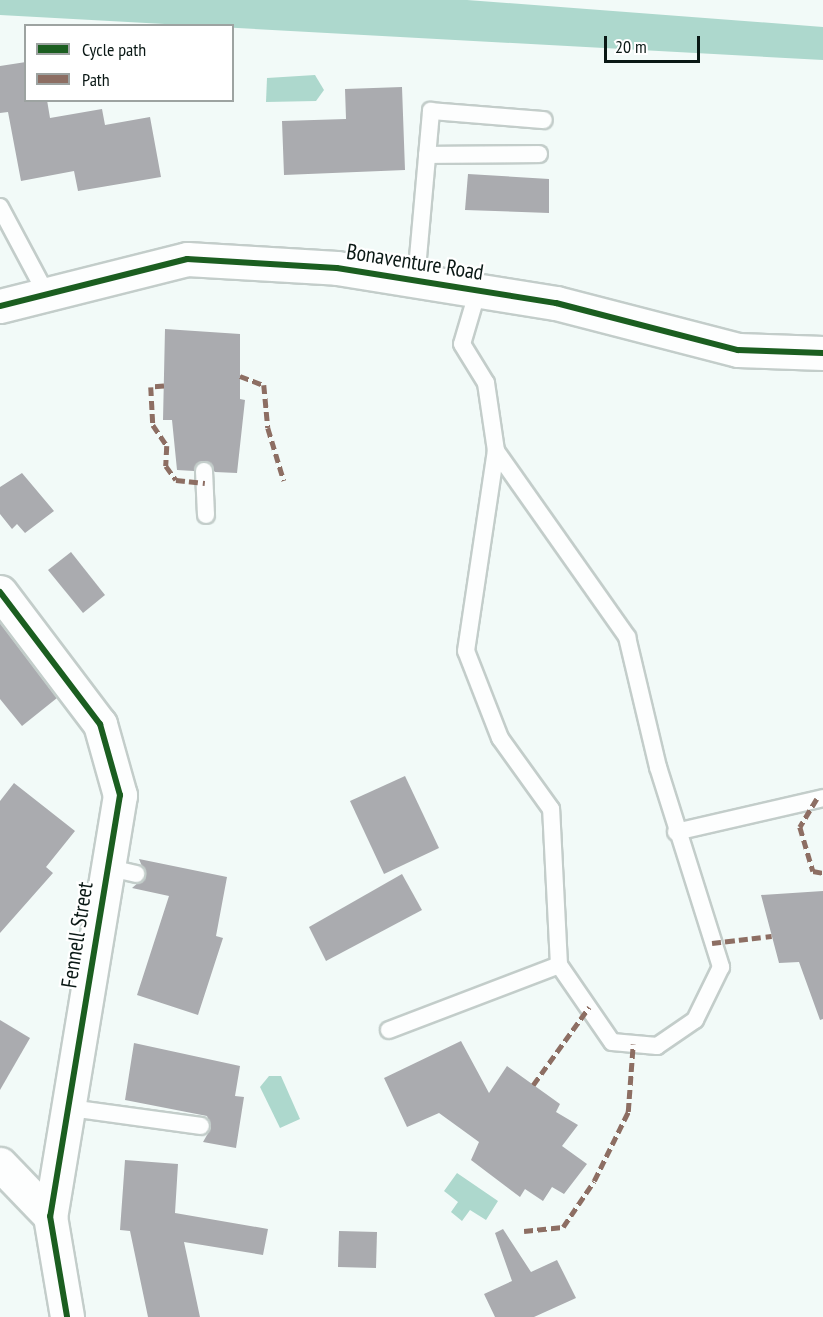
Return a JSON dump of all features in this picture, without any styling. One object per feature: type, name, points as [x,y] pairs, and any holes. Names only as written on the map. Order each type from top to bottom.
[{"type":"street","name":"Bonaventure Road","points":[[0,306],[187,259],[337,268],[556,303],[738,350],[823,353]]},
{"type":"street","name":"Fennell Street","points":[[0,592],[100,724],[120,795],[121,871],[70,1108],[50,1216],[67,1317]]},
{"type":"street","points":[[0,1164],[50,1216]]},
{"type":"lane","points":[[416,280],[431,111],[544,120]]},
{"type":"lane","points":[[427,155],[539,154]]},
{"type":"lane","points":[[0,207],[46,293]]},
{"type":"lane","points":[[478,290],[462,344],[486,383],[496,452],[466,651],[500,738],[550,809],[559,965],[612,1042],[657,1046],[695,1020],[721,967],[676,832],[627,637],[496,452]]},
{"type":"lane","points":[[204,471],[206,515]]},
{"type":"lane","points":[[676,832],[823,798]]},
{"type":"lane","points":[[389,1030],[559,965]]},
{"type":"lane","points":[[70,1108],[201,1126]]},
{"type":"shaded area","points":[[0,0],[467,0],[823,27],[823,60],[234,28],[234,24],[165,24],[0,15]]},
{"type":"shaded area","points":[[315,75],[324,90],[316,101],[266,102],[267,78]]},
{"type":"shaded area","points":[[269,1076],[281,1076],[300,1119],[280,1128],[260,1087]]},
{"type":"shaded area","points":[[457,1173],[498,1201],[486,1220],[470,1210],[462,1221],[451,1212],[458,1202],[444,1191]]},
{"type":"building","points":[[24,62],[24,102],[47,102],[50,118],[102,109],[105,125],[150,117],[161,177],[78,191],[74,171],[21,181],[8,112],[0,113],[0,66]]},
{"type":"building","points":[[402,87],[405,170],[284,175],[282,121],[346,119],[345,89]]},
{"type":"building","points":[[468,174],[549,179],[549,213],[465,210]]},
{"type":"building","points":[[165,329],[240,334],[240,399],[245,400],[237,473],[215,472],[204,461],[194,471],[177,470],[172,420],[163,420]]},
{"type":"building","points":[[22,473],[54,511],[25,533],[17,524],[12,529],[0,514],[0,487]]},
{"type":"building","points":[[71,552],[105,595],[83,613],[48,570]]},
{"type":"building","points":[[0,623],[57,698],[22,726],[0,699]]},
{"type":"building","points":[[405,776],[439,848],[384,874],[350,801]]},
{"type":"building","points":[[14,783],[75,831],[46,867],[53,873],[0,933],[0,801]]},
{"type":"building","points":[[139,859],[227,877],[216,936],[223,938],[198,1015],[137,995],[169,896],[132,888],[146,876]]},
{"type":"building","points":[[402,874],[422,910],[326,961],[309,927]]},
{"type":"building","points":[[823,891],[823,1019],[820,1020],[799,962],[779,963],[761,895]]},
{"type":"building","points":[[0,1020],[30,1038],[0,1090]]},
{"type":"building","points":[[461,1041],[489,1093],[507,1066],[560,1104],[556,1112],[578,1125],[562,1146],[587,1164],[564,1194],[552,1187],[543,1201],[525,1189],[520,1197],[471,1160],[479,1142],[439,1113],[407,1127],[384,1078]]},
{"type":"building","points":[[134,1043],[240,1066],[235,1096],[244,1097],[236,1148],[203,1142],[211,1128],[207,1116],[125,1100]]},
{"type":"building","points":[[125,1160],[178,1164],[175,1213],[268,1229],[263,1255],[184,1242],[200,1317],[148,1317],[130,1231],[120,1230]]},
{"type":"building","points":[[503,1229],[531,1272],[557,1260],[576,1298],[534,1317],[495,1317],[484,1294],[512,1281],[495,1233]]},
{"type":"building","points":[[339,1231],[377,1232],[376,1268],[338,1267]]},
{"type":"marked path","points":[[240,376],[264,385],[268,428],[284,481]]},
{"type":"marked path","points":[[164,386],[151,387],[153,425],[167,446],[166,466],[176,480],[205,483]]},
{"type":"marked path","points":[[817,799],[800,827],[813,871],[823,873]]},
{"type":"marked path","points":[[712,943],[772,936]]},
{"type":"marked path","points":[[533,1085],[589,1007]]},
{"type":"marked path","points":[[524,1231],[563,1227],[594,1181],[628,1112],[633,1044]]},
{"type":"cycle path","points":[[0,306],[187,259],[337,268],[556,303],[738,350],[823,353]]},
{"type":"cycle path","points":[[0,592],[100,724],[120,795],[50,1216],[67,1317]]}]
